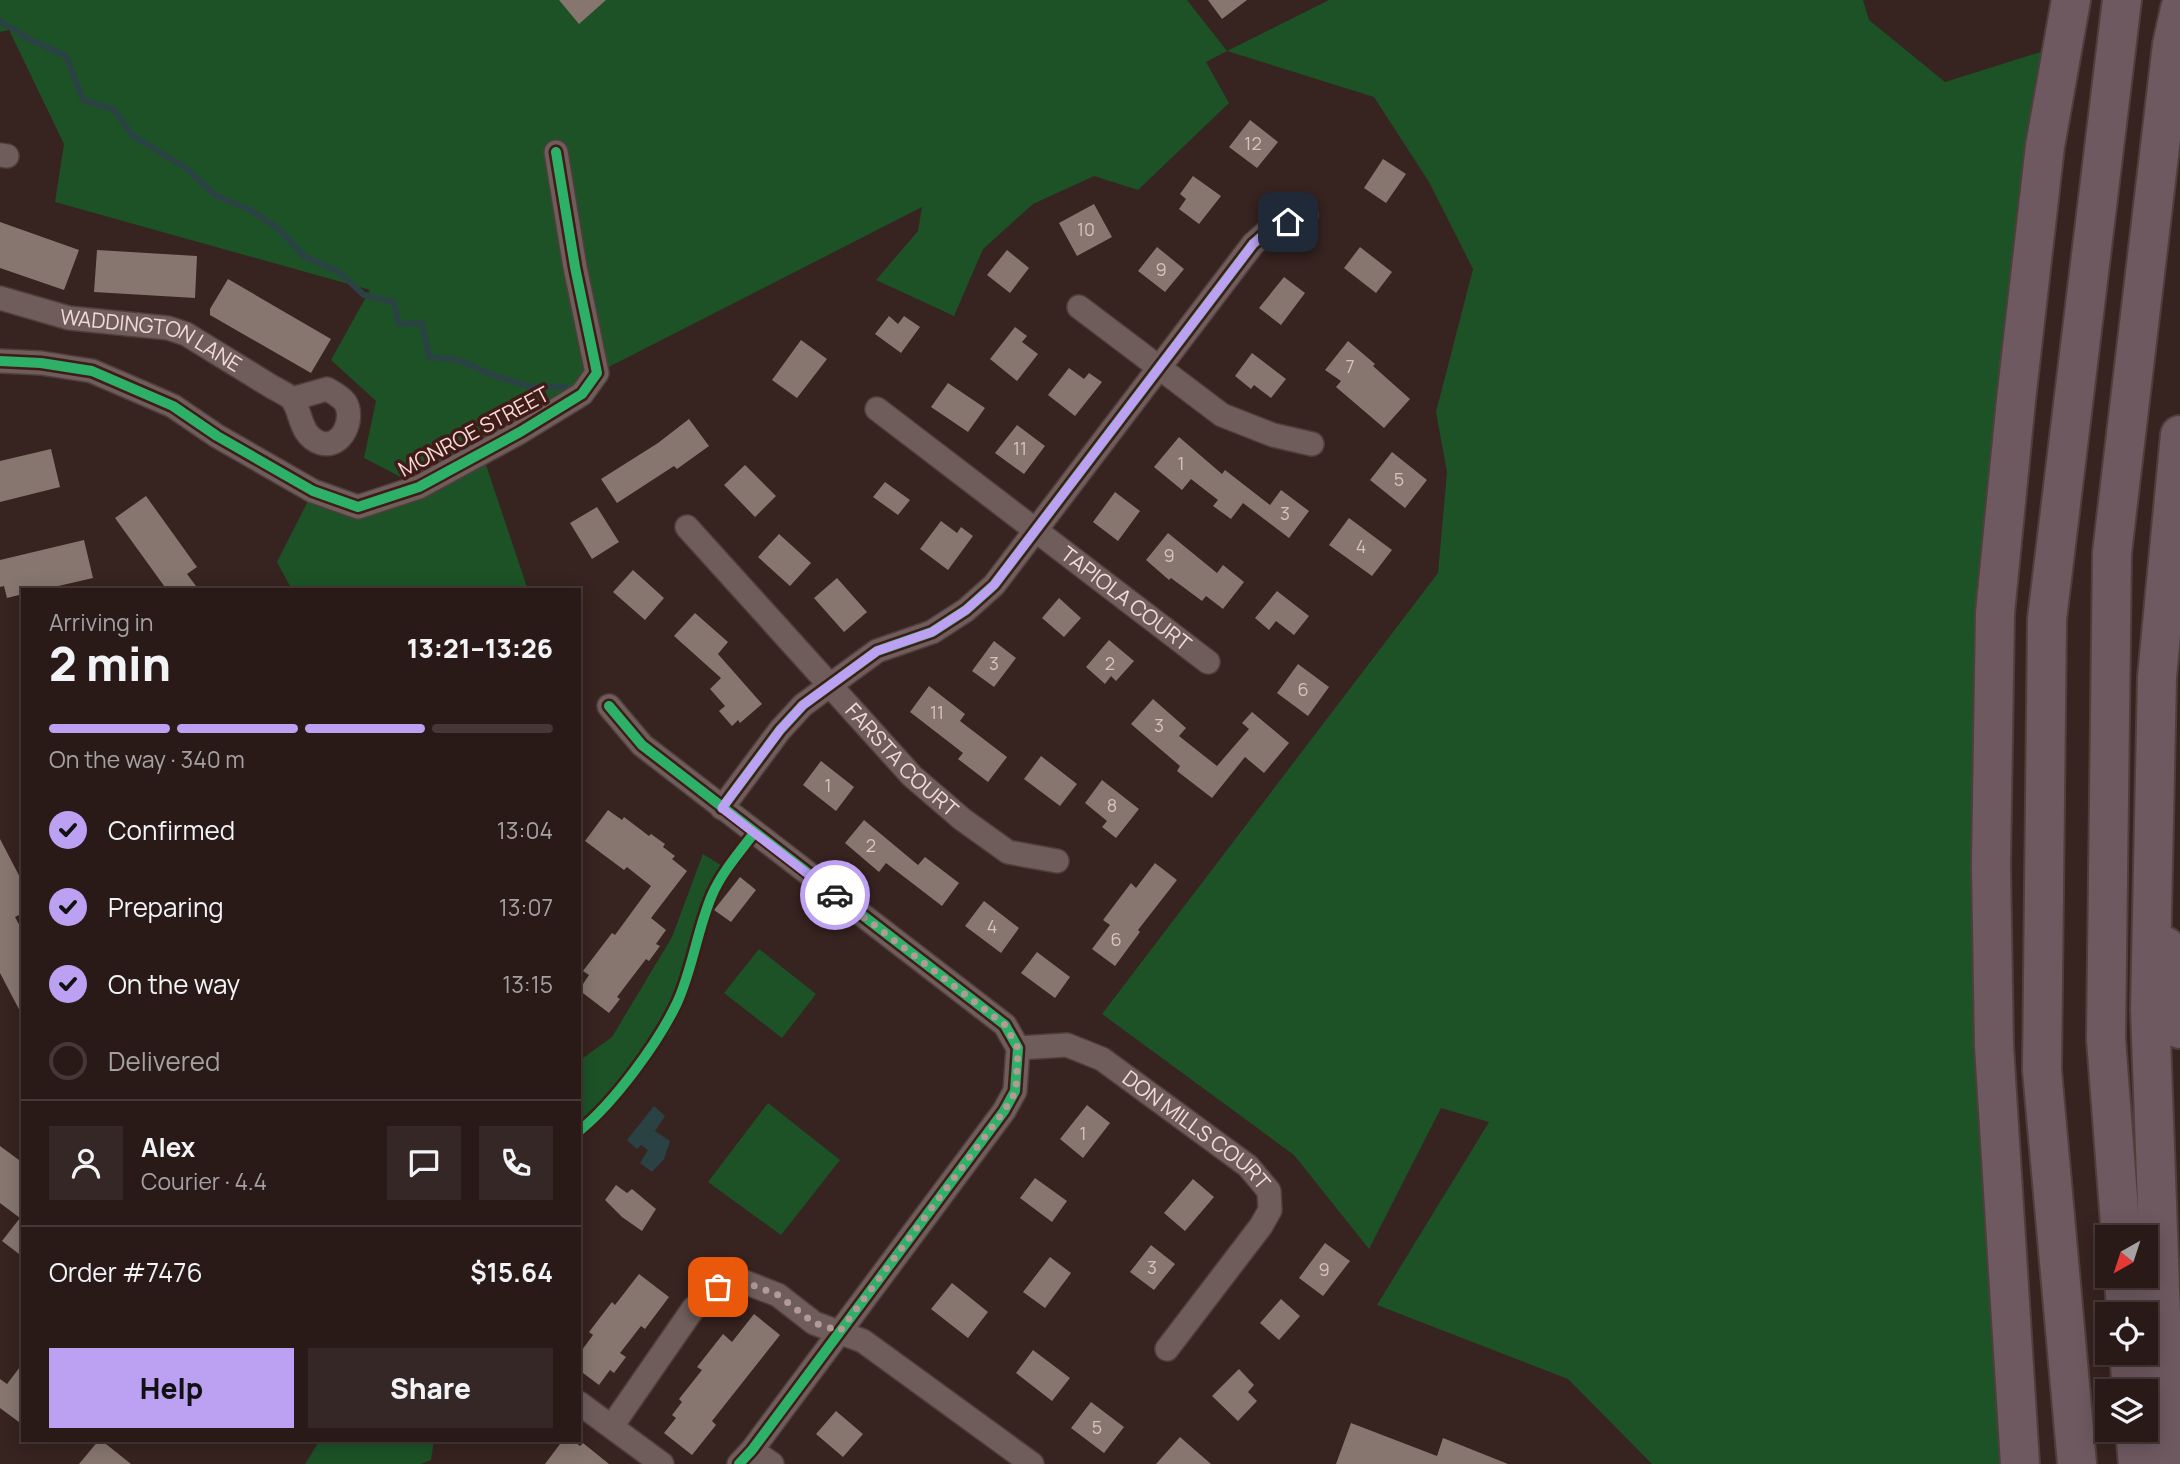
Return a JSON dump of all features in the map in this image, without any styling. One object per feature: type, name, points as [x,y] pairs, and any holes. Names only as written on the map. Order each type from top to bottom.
[{"type":"highway","points":[[2022,1464],[1994,1046],[1991,865],[1995,613],[2045,146],[2071,0]]},
{"type":"highway","points":[[2077,1464],[2042,1070],[2047,619],[2123,0]]},
{"type":"highway","points":[[2120,1225],[2106,1039],[2112,553],[2172,45],[2180,9]]},
{"type":"highway","points":[[2176,1464],[2161,1316],[2150,1009],[2157,677],[2180,435]]},
{"type":"highway","points":[[2152,908],[2175,972],[2180,1029]]},
{"type":"highway","points":[[2136,1442],[2138,1464]]},
{"type":"street","name":"MONROE STREET","points":[[0,361],[41,363],[92,371],[173,406],[217,436],[313,491],[358,507],[419,487],[520,432],[582,394],[597,373],[575,267],[556,152]]},
{"type":"street","points":[[722,808],[780,730],[803,705],[877,651],[932,632],[966,610],[994,585],[1253,244],[1269,230],[1306,215]]},
{"type":"street","name":"WADDINGTON LANE","points":[[0,298],[69,318],[161,327],[186,334],[292,399]]},
{"type":"street","points":[[1079,307],[1222,415],[1273,435],[1312,444]]},
{"type":"street","name":"TAPIOLA COURT","points":[[877,409],[1208,662]]},
{"type":"street","name":"FARSTA COURT","points":[[688,527],[912,776],[962,820],[1008,852],[1057,860]]},
{"type":"street","points":[[608,706],[642,745],[1005,1025],[1018,1048],[1016,1091],[1004,1111],[746,1457],[772,1464]]},
{"type":"street","name":"DON MILLS COURT","points":[[1018,1048],[1067,1045],[1102,1059],[1248,1166],[1269,1191],[1270,1210],[1261,1226],[1167,1349]]},
{"type":"street","points":[[612,1426],[693,1309],[718,1287],[742,1281],[778,1295],[814,1323],[863,1341],[1032,1464]]},
{"type":"street","points":[[581,1404],[663,1464]]},
{"type":"green space","points":[[0,0],[1187,0],[1227,51],[1206,62],[1229,103],[1138,190],[1094,176],[1033,204],[983,249],[954,316],[876,280],[918,231],[922,207],[597,373],[482,453],[527,588],[291,588],[277,562],[313,491],[358,507],[418,486],[364,458],[376,401],[331,360],[370,290],[55,202],[64,144],[9,30],[0,32]]},
{"type":"green space","points":[[1329,0],[1863,0],[1869,20],[1945,82],[2063,45],[1995,613],[2020,1464],[1652,1464],[1568,1379],[1377,1305],[1489,1122],[1441,1108],[1369,1249],[1294,1155],[1102,1014],[1438,573],[1447,472],[1436,412],[1473,269],[1429,182],[1374,97],[1227,51]]},
{"type":"green space","points":[[703,854],[727,869],[671,1032],[581,1136],[581,1060],[612,1037],[672,937]]},
{"type":"green space","points":[[759,949],[816,994],[782,1038],[724,993]]},
{"type":"green space","points":[[768,1103],[840,1160],[781,1235],[708,1182]]},
{"type":"green space","points":[[319,1442],[434,1442],[431,1460],[421,1464],[305,1464]]},
{"type":"water","points":[[654,1106],[665,1116],[655,1131],[670,1141],[664,1159],[652,1172],[640,1163],[648,1150],[641,1145],[637,1149],[627,1140]]},
{"type":"building","points":[[559,0],[606,0],[579,24]]},
{"type":"building","points":[[1208,0],[1247,0],[1222,19]]},
{"type":"building","points":[[1250,120],[1278,142],[1257,168],[1229,147]]},
{"type":"building","points":[[1383,159],[1406,174],[1386,203],[1364,188]]},
{"type":"building","points":[[1193,176],[1221,196],[1199,224],[1179,209],[1186,199],[1180,194]]},
{"type":"building","points":[[1094,204],[1112,237],[1077,256],[1059,223]]},
{"type":"building","points":[[0,222],[79,250],[64,290],[0,268]]},
{"type":"building","points":[[1157,247],[1184,269],[1165,292],[1138,271]]},
{"type":"building","points":[[1360,247],[1392,272],[1376,293],[1344,268]]},
{"type":"building","points":[[97,250],[197,256],[195,298],[94,292]]},
{"type":"building","points":[[1007,250],[1029,268],[1010,293],[987,275]]},
{"type":"building","points":[[1284,277],[1305,293],[1281,325],[1259,308]]},
{"type":"building","points":[[228,279],[331,339],[311,373],[210,315],[210,309]]},
{"type":"building","points":[[889,316],[898,324],[904,316],[920,327],[901,353],[875,334]]},
{"type":"building","points":[[1015,327],[1027,336],[1022,342],[1038,354],[1017,381],[990,359]]},
{"type":"building","points":[[801,340],[827,359],[797,398],[772,380]]},
{"type":"building","points":[[1348,341],[1410,399],[1384,428],[1336,387],[1341,381],[1325,370]]},
{"type":"building","points":[[1252,353],[1286,379],[1271,398],[1254,385],[1251,389],[1235,376]]},
{"type":"building","points":[[1069,368],[1084,379],[1089,373],[1102,382],[1075,416],[1048,395]]},
{"type":"building","points":[[948,383],[985,408],[968,432],[931,407]]},
{"type":"building","points":[[689,419],[709,446],[677,469],[674,466],[617,503],[601,479],[658,443]]},
{"type":"building","points":[[1017,425],[1045,446],[1024,474],[995,453]]},
{"type":"building","points":[[1179,437],[1222,474],[1225,470],[1270,505],[1281,490],[1309,511],[1289,538],[1243,503],[1231,519],[1213,506],[1218,500],[1191,479],[1182,490],[1154,467]]},
{"type":"building","points":[[51,449],[60,487],[0,502],[0,461]]},
{"type":"building","points":[[1392,452],[1427,480],[1405,508],[1370,480]]},
{"type":"building","points":[[745,465],[776,496],[755,517],[724,485]]},
{"type":"building","points":[[885,482],[910,500],[898,515],[873,497]]},
{"type":"building","points":[[1115,492],[1140,511],[1118,541],[1093,522]]},
{"type":"building","points":[[146,496],[197,567],[187,574],[198,588],[166,588],[115,518]]},
{"type":"building","points":[[597,507],[619,542],[592,559],[570,523]]},
{"type":"building","points":[[1349,518],[1392,550],[1372,576],[1329,545]]},
{"type":"building","points":[[941,521],[957,533],[961,527],[973,536],[948,570],[920,549]]},
{"type":"building","points":[[1168,533],[1217,573],[1223,565],[1244,582],[1223,609],[1206,596],[1202,601],[1171,578],[1169,580],[1146,560]]},
{"type":"building","points":[[779,534],[811,563],[790,586],[758,557]]},
{"type":"building","points":[[84,540],[93,578],[50,588],[21,588],[21,594],[7,598],[4,586],[0,587],[0,560]]},
{"type":"building","points":[[633,570],[664,598],[645,620],[613,592]]},
{"type":"building","points":[[837,578],[867,612],[844,632],[814,598]]},
{"type":"building","points":[[1277,591],[1309,616],[1294,635],[1276,621],[1269,630],[1255,618]]},
{"type":"building","points":[[1059,598],[1081,618],[1064,637],[1042,618]]},
{"type":"building","points":[[695,613],[728,642],[718,654],[762,704],[740,723],[738,720],[732,726],[719,711],[725,706],[710,689],[721,678],[674,636]]},
{"type":"building","points":[[1109,640],[1134,661],[1116,681],[1111,676],[1105,684],[1086,667]]},
{"type":"building","points":[[994,641],[1016,658],[994,687],[972,671]]},
{"type":"building","points":[[1298,664],[1329,687],[1308,716],[1277,693]]},
{"type":"building","points":[[929,686],[965,714],[960,721],[1007,757],[988,782],[958,759],[963,753],[910,712]]},
{"type":"building","points":[[1153,699],[1186,728],[1179,736],[1217,766],[1249,729],[1242,723],[1252,712],[1289,743],[1264,773],[1245,757],[1212,798],[1177,771],[1180,766],[1131,724]]},
{"type":"building","points":[[1041,756],[1077,784],[1060,806],[1024,779]]},
{"type":"building","points":[[821,761],[854,787],[836,811],[803,785]]},
{"type":"building","points":[[1102,780],[1139,809],[1116,838],[1102,827],[1107,821],[1085,803]]},
{"type":"building","points":[[608,810],[622,820],[624,817],[649,836],[651,834],[665,844],[663,847],[675,856],[672,859],[687,871],[651,918],[666,930],[656,944],[660,946],[649,961],[646,959],[617,997],[620,999],[609,1013],[581,992],[589,975],[583,971],[612,933],[615,935],[651,886],[627,867],[624,870],[585,841]]},
{"type":"building","points":[[864,820],[918,865],[925,857],[959,883],[942,906],[886,863],[879,872],[845,843]]},
{"type":"building","points":[[0,839],[21,879],[21,914],[15,917],[21,928],[21,1013],[0,973]]},
{"type":"building","points":[[1155,863],[1177,880],[1138,930],[1140,932],[1115,966],[1092,949],[1110,925],[1103,920],[1131,883],[1136,888]]},
{"type":"building","points":[[740,877],[756,890],[731,922],[714,910]]},
{"type":"building","points":[[984,901],[1019,928],[1001,953],[965,926]]},
{"type":"building","points":[[1037,952],[1070,977],[1055,998],[1021,973]]},
{"type":"building","points":[[1087,1105],[1110,1123],[1083,1158],[1060,1139]]},
{"type":"building","points":[[0,1146],[21,1162],[21,1255],[2,1241],[20,1218],[0,1203]]},
{"type":"building","points":[[1035,1178],[1067,1201],[1052,1222],[1020,1198]]},
{"type":"building","points":[[1193,1179],[1214,1197],[1185,1231],[1164,1213]]},
{"type":"building","points":[[616,1185],[627,1193],[632,1189],[656,1209],[642,1231],[622,1217],[605,1200]]},
{"type":"building","points":[[1325,1243],[1350,1261],[1323,1296],[1299,1278]]},
{"type":"building","points":[[1151,1245],[1175,1264],[1154,1290],[1130,1272]]},
{"type":"building","points":[[1050,1257],[1071,1273],[1045,1308],[1023,1292]]},
{"type":"building","points":[[639,1274],[669,1297],[645,1329],[641,1326],[620,1353],[626,1357],[614,1373],[610,1370],[599,1385],[581,1372],[581,1351],[593,1335],[589,1332],[612,1302],[615,1305]]},
{"type":"building","points":[[952,1283],[988,1312],[968,1338],[931,1309]]},
{"type":"building","points":[[1281,1299],[1300,1316],[1279,1340],[1260,1323]]},
{"type":"building","points":[[754,1314],[780,1335],[712,1421],[716,1425],[692,1455],[664,1433],[676,1418],[672,1415],[682,1402],[679,1399],[702,1370],[697,1367],[723,1334],[732,1342]]},
{"type":"building","points":[[1033,1350],[1070,1378],[1052,1401],[1016,1373]]},
{"type":"building","points":[[21,1366],[21,1424],[0,1408],[0,1379],[7,1384]]},
{"type":"building","points":[[1239,1369],[1254,1385],[1248,1392],[1257,1401],[1238,1421],[1212,1396]]},
{"type":"building","points":[[1091,1402],[1124,1427],[1104,1453],[1071,1428]]},
{"type":"building","points":[[836,1411],[863,1434],[843,1457],[816,1434]]},
{"type":"building","points":[[1351,1423],[1437,1456],[1443,1438],[1508,1464],[1336,1464]]},
{"type":"building","points":[[1180,1437],[1211,1464],[1156,1464]]},
{"type":"building","points":[[97,1442],[104,1442],[131,1464],[79,1464]]},
{"type":"building","points":[[562,1442],[575,1442],[580,1446],[583,1443],[609,1464],[545,1464]]},
{"type":"waterway","points":[[0,21],[29,39],[66,56],[83,100],[113,109],[133,136],[186,168],[215,195],[250,210],[279,229],[304,256],[339,272],[364,295],[394,302],[399,324],[422,323],[429,357],[458,360],[528,386],[565,387]]},
{"type":"cycle path","points":[[0,361],[41,363],[92,371],[173,406],[217,436],[313,491],[358,507],[419,487],[520,432],[582,394],[597,373],[575,267],[556,152]]},
{"type":"cycle path","points":[[722,808],[780,730],[803,705],[877,651],[932,632],[966,610],[994,585],[1253,244],[1269,230],[1306,215]]},
{"type":"cycle path","points":[[609,706],[642,745],[1005,1025],[1018,1048],[1015,1091],[1004,1111],[739,1464]]},
{"type":"cycle path","points":[[581,1129],[620,1089],[669,1019],[682,990],[712,895],[754,833]]},
{"type":"way so far","points":[[718,1287],[742,1281],[778,1295],[814,1323],[840,1331],[1004,1111],[1016,1091],[1018,1048],[1005,1025],[835,895]]},
{"type":"route","points":[[835,895],[722,808],[780,730],[803,705],[877,651],[932,632],[966,610],[994,585],[1253,244],[1269,230],[1288,222]]}]
